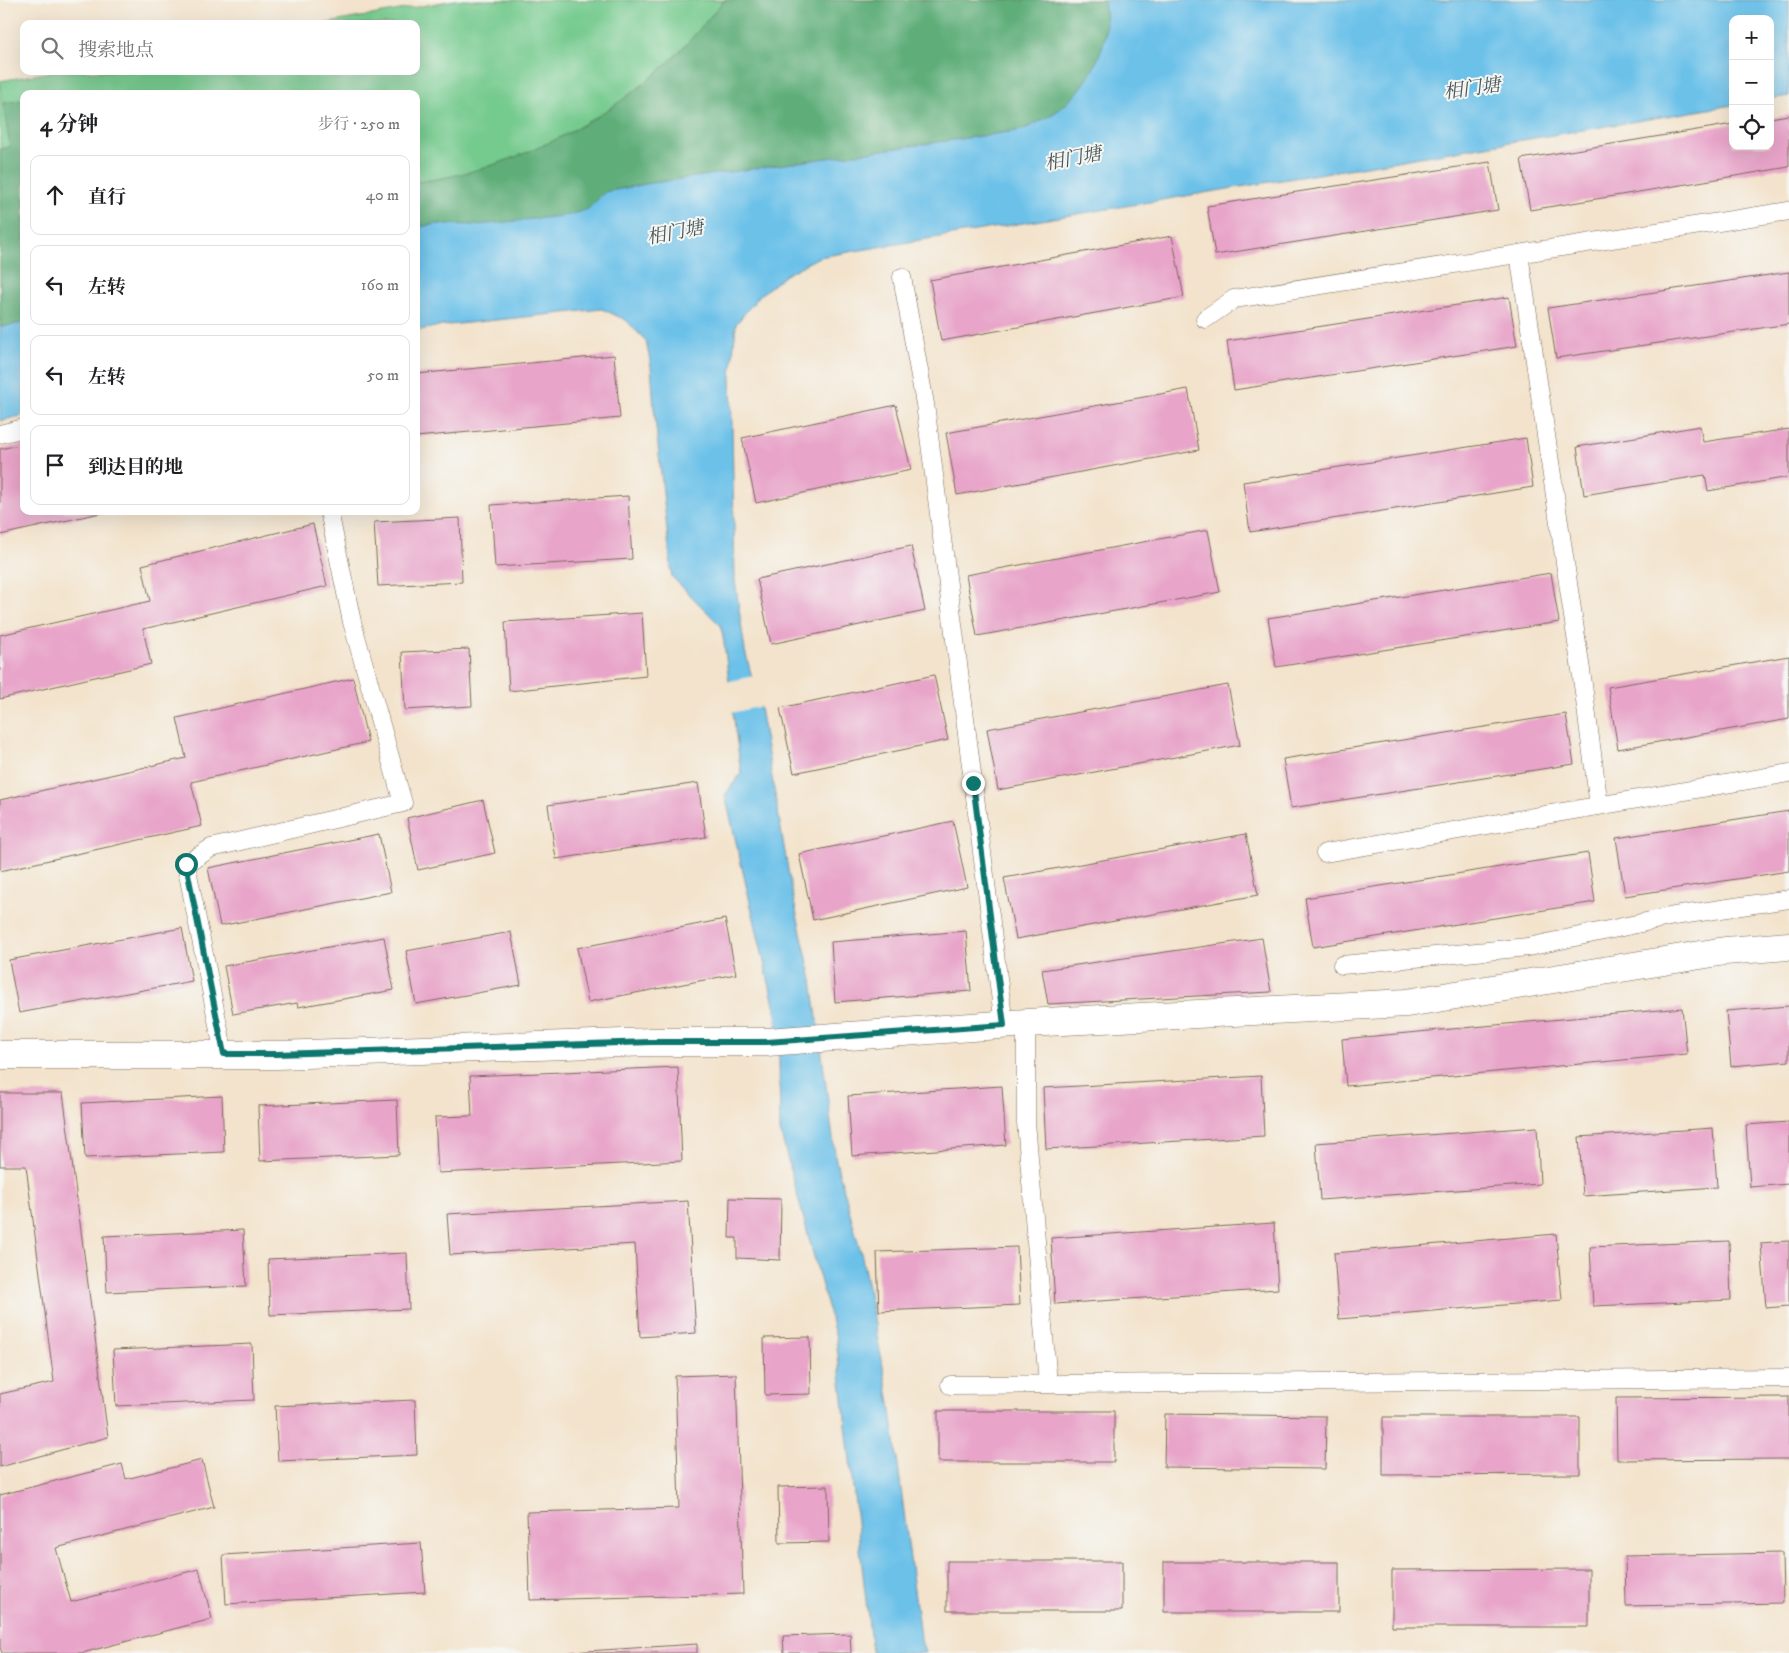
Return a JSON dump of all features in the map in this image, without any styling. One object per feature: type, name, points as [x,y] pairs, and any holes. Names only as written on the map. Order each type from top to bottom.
[{"type":"street","points":[[1,1050],[287,1054],[651,1042],[767,1042],[1015,1024],[1407,1003],[1725,952],[1789,946]]},
{"type":"lane","points":[[1205,319],[1234,299],[1789,211]]},
{"type":"lane","points":[[1519,254],[1581,670],[1599,806]]},
{"type":"lane","points":[[902,277],[925,404],[1015,1024],[1026,1122],[1048,1384]]},
{"type":"lane","points":[[0,434],[20,429]]},
{"type":"lane","points":[[224,1054],[186,864],[211,848],[403,803],[352,622],[329,515]]},
{"type":"lane","points":[[1326,853],[1789,773]]},
{"type":"lane","points":[[1342,965],[1528,946],[1674,916],[1789,900]]},
{"type":"lane","points":[[950,1385],[1789,1378]]},
{"type":"green space","points":[[455,0],[1104,0],[439,224],[420,226],[420,90],[20,90],[20,324],[0,327],[0,81],[34,75],[420,75],[420,20],[344,20]]},
{"type":"green space","points":[[724,0],[1104,0],[1106,17],[1106,31],[1100,54],[1080,90],[1056,112],[1023,130],[646,184],[605,192],[588,209],[570,215],[479,225],[439,224],[420,226],[420,181],[447,177],[508,160],[567,134],[621,101],[657,73],[687,43]]},
{"type":"green space","points":[[20,101],[20,324],[0,327],[0,149],[10,147],[3,103]]},
{"type":"water","name":"相门塘","points":[[1104,0],[1789,0],[1789,96],[1774,98],[1774,15],[1729,15],[1729,106],[819,257],[785,275],[759,296],[736,324],[731,377],[735,581],[745,651],[760,708],[792,893],[812,980],[836,1161],[862,1257],[890,1403],[920,1637],[925,1653],[872,1653],[836,1338],[780,1131],[776,1013],[725,795],[741,773],[724,643],[721,626],[672,577],[651,366],[646,341],[626,320],[602,309],[439,326],[420,330],[420,226],[439,224],[479,225],[570,215],[588,209],[605,192],[646,184],[1023,130],[1061,108],[1080,90],[1100,54],[1106,26]]},
{"type":"water","points":[[20,324],[20,416],[0,421],[0,327]]},
{"type":"pier","points":[[754,676],[762,706],[731,713],[726,682]]},
{"type":"building","points":[[1789,115],[1789,167],[1530,210],[1521,159],[1729,125],[1729,150],[1774,150],[1774,117]]},
{"type":"building","points":[[1490,162],[1498,210],[1215,255],[1207,206]]},
{"type":"building","points":[[1172,236],[1184,297],[941,341],[930,280]]},
{"type":"building","points":[[1789,272],[1789,324],[1556,358],[1548,308]]},
{"type":"building","points":[[1509,297],[1517,346],[1234,390],[1227,341]]},
{"type":"building","points":[[614,355],[620,418],[420,437],[420,374]]},
{"type":"building","points":[[1188,389],[1199,450],[957,495],[946,433]]},
{"type":"building","points":[[896,405],[911,470],[756,503],[742,438]]},
{"type":"building","points":[[1700,426],[1703,442],[1789,429],[1789,477],[1708,491],[1705,475],[1584,495],[1577,447]]},
{"type":"building","points":[[1526,438],[1533,487],[1250,532],[1243,482]]},
{"type":"building","points":[[20,445],[20,515],[91,515],[0,535],[0,449]]},
{"type":"building","points":[[628,496],[632,559],[495,567],[491,505]]},
{"type":"building","points":[[460,518],[462,582],[378,586],[374,522]]},
{"type":"building","points":[[313,524],[327,586],[143,629],[151,664],[0,699],[0,635],[150,601],[142,565]]},
{"type":"building","points":[[1208,530],[1220,592],[977,636],[966,575]]},
{"type":"building","points":[[911,546],[925,611],[771,644],[757,579]]},
{"type":"building","points":[[1551,573],[1559,622],[1276,667],[1268,618]]},
{"type":"building","points":[[642,613],[646,676],[509,691],[505,622]]},
{"type":"building","points":[[469,649],[472,706],[405,710],[402,652]]},
{"type":"building","points":[[1789,656],[1789,719],[1618,749],[1608,687]]},
{"type":"building","points":[[934,675],[948,740],[794,773],[780,708]]},
{"type":"building","points":[[353,678],[368,742],[191,782],[202,826],[0,871],[0,800],[186,758],[177,718]]},
{"type":"building","points":[[1228,685],[1240,745],[998,790],[987,729]]},
{"type":"building","points":[[1566,714],[1574,764],[1291,808],[1283,759]]},
{"type":"building","points":[[698,783],[706,837],[556,859],[548,805]]},
{"type":"building","points":[[483,800],[495,853],[418,870],[407,818]]},
{"type":"building","points":[[1789,811],[1789,871],[1625,896],[1616,838]]},
{"type":"building","points":[[953,821],[967,887],[813,920],[799,854]]},
{"type":"building","points":[[379,834],[391,892],[220,926],[208,868]]},
{"type":"building","points":[[1246,834],[1258,895],[1016,939],[1004,878]]},
{"type":"building","points":[[1588,853],[1595,902],[1313,947],[1305,898]]},
{"type":"building","points":[[725,919],[736,974],[588,1002],[577,948]]},
{"type":"building","points":[[182,928],[192,981],[19,1013],[9,960]]},
{"type":"building","points":[[966,931],[971,991],[835,1002],[831,942]]},
{"type":"building","points":[[511,932],[521,985],[416,1004],[406,951]]},
{"type":"building","points":[[384,937],[394,990],[298,1007],[297,1003],[233,1014],[224,966]]},
{"type":"building","points":[[1262,938],[1271,992],[1048,1004],[1042,970]]},
{"type":"building","points":[[1789,1006],[1789,1061],[1731,1066],[1726,1011]]},
{"type":"building","points":[[1682,1008],[1687,1054],[1346,1086],[1342,1039]]},
{"type":"building","points":[[678,1067],[682,1161],[438,1173],[435,1117],[472,1116],[470,1076]]},
{"type":"building","points":[[1261,1076],[1264,1136],[1046,1149],[1043,1088]]},
{"type":"building","points":[[1002,1086],[1006,1145],[852,1156],[848,1096]]},
{"type":"building","points":[[0,1093],[63,1093],[108,1437],[0,1467],[0,1394],[54,1382],[26,1166],[0,1166]]},
{"type":"building","points":[[222,1096],[224,1152],[85,1158],[82,1103]]},
{"type":"building","points":[[397,1100],[399,1155],[260,1161],[258,1106]]},
{"type":"building","points":[[1789,1122],[1789,1184],[1750,1187],[1746,1125]]},
{"type":"building","points":[[1537,1127],[1540,1184],[1320,1200],[1316,1143]]},
{"type":"building","points":[[1713,1128],[1717,1187],[1583,1196],[1579,1137]]},
{"type":"building","points":[[730,1198],[781,1199],[780,1260],[737,1258],[737,1238],[729,1238]]},
{"type":"building","points":[[688,1201],[696,1333],[640,1337],[635,1244],[450,1255],[447,1214]]},
{"type":"building","points":[[1274,1223],[1278,1289],[1055,1304],[1051,1238]]},
{"type":"building","points":[[243,1230],[246,1286],[107,1292],[104,1236]]},
{"type":"building","points":[[1556,1234],[1562,1300],[1339,1319],[1334,1253]]},
{"type":"building","points":[[1729,1241],[1731,1300],[1593,1306],[1590,1247]]},
{"type":"building","points":[[1789,1241],[1789,1306],[1766,1308],[1761,1243]]},
{"type":"building","points":[[1017,1247],[1020,1305],[879,1311],[877,1252]]},
{"type":"building","points":[[407,1253],[409,1309],[270,1315],[268,1259]]},
{"type":"building","points":[[810,1337],[811,1394],[765,1395],[764,1338]]},
{"type":"building","points":[[252,1344],[254,1400],[116,1406],[113,1350]]},
{"type":"building","points":[[736,1374],[743,1594],[530,1600],[527,1512],[679,1508],[675,1376]]},
{"type":"building","points":[[1789,1397],[1789,1459],[1617,1460],[1616,1398]]},
{"type":"building","points":[[415,1400],[417,1455],[278,1461],[275,1406]]},
{"type":"building","points":[[938,1411],[1114,1411],[1114,1462],[938,1462]]},
{"type":"building","points":[[1165,1414],[1326,1416],[1325,1469],[1164,1467]]},
{"type":"building","points":[[1383,1417],[1580,1417],[1580,1474],[1383,1475]]},
{"type":"building","points":[[202,1460],[214,1507],[56,1548],[71,1602],[199,1569],[212,1619],[82,1653],[2,1653],[0,1647],[0,1495],[122,1464],[126,1479]]},
{"type":"building","points":[[828,1486],[829,1542],[779,1543],[778,1487]]},
{"type":"building","points":[[421,1543],[425,1592],[226,1604],[223,1555]]},
{"type":"building","points":[[1782,1553],[1783,1603],[1626,1606],[1625,1556]]},
{"type":"building","points":[[947,1561],[1122,1561],[1122,1611],[947,1611]]},
{"type":"building","points":[[1164,1562],[1339,1562],[1339,1612],[1164,1612]]},
{"type":"building","points":[[1589,1569],[1589,1627],[1392,1627],[1392,1570]]},
{"type":"building","points":[[850,1634],[851,1653],[784,1653],[783,1636]]},
{"type":"building","points":[[697,1644],[697,1653],[571,1653],[571,1652]]},
{"type":"route","points":[[186,864],[224,1054],[651,1042],[767,1042],[1004,1025],[973,783]]}]
